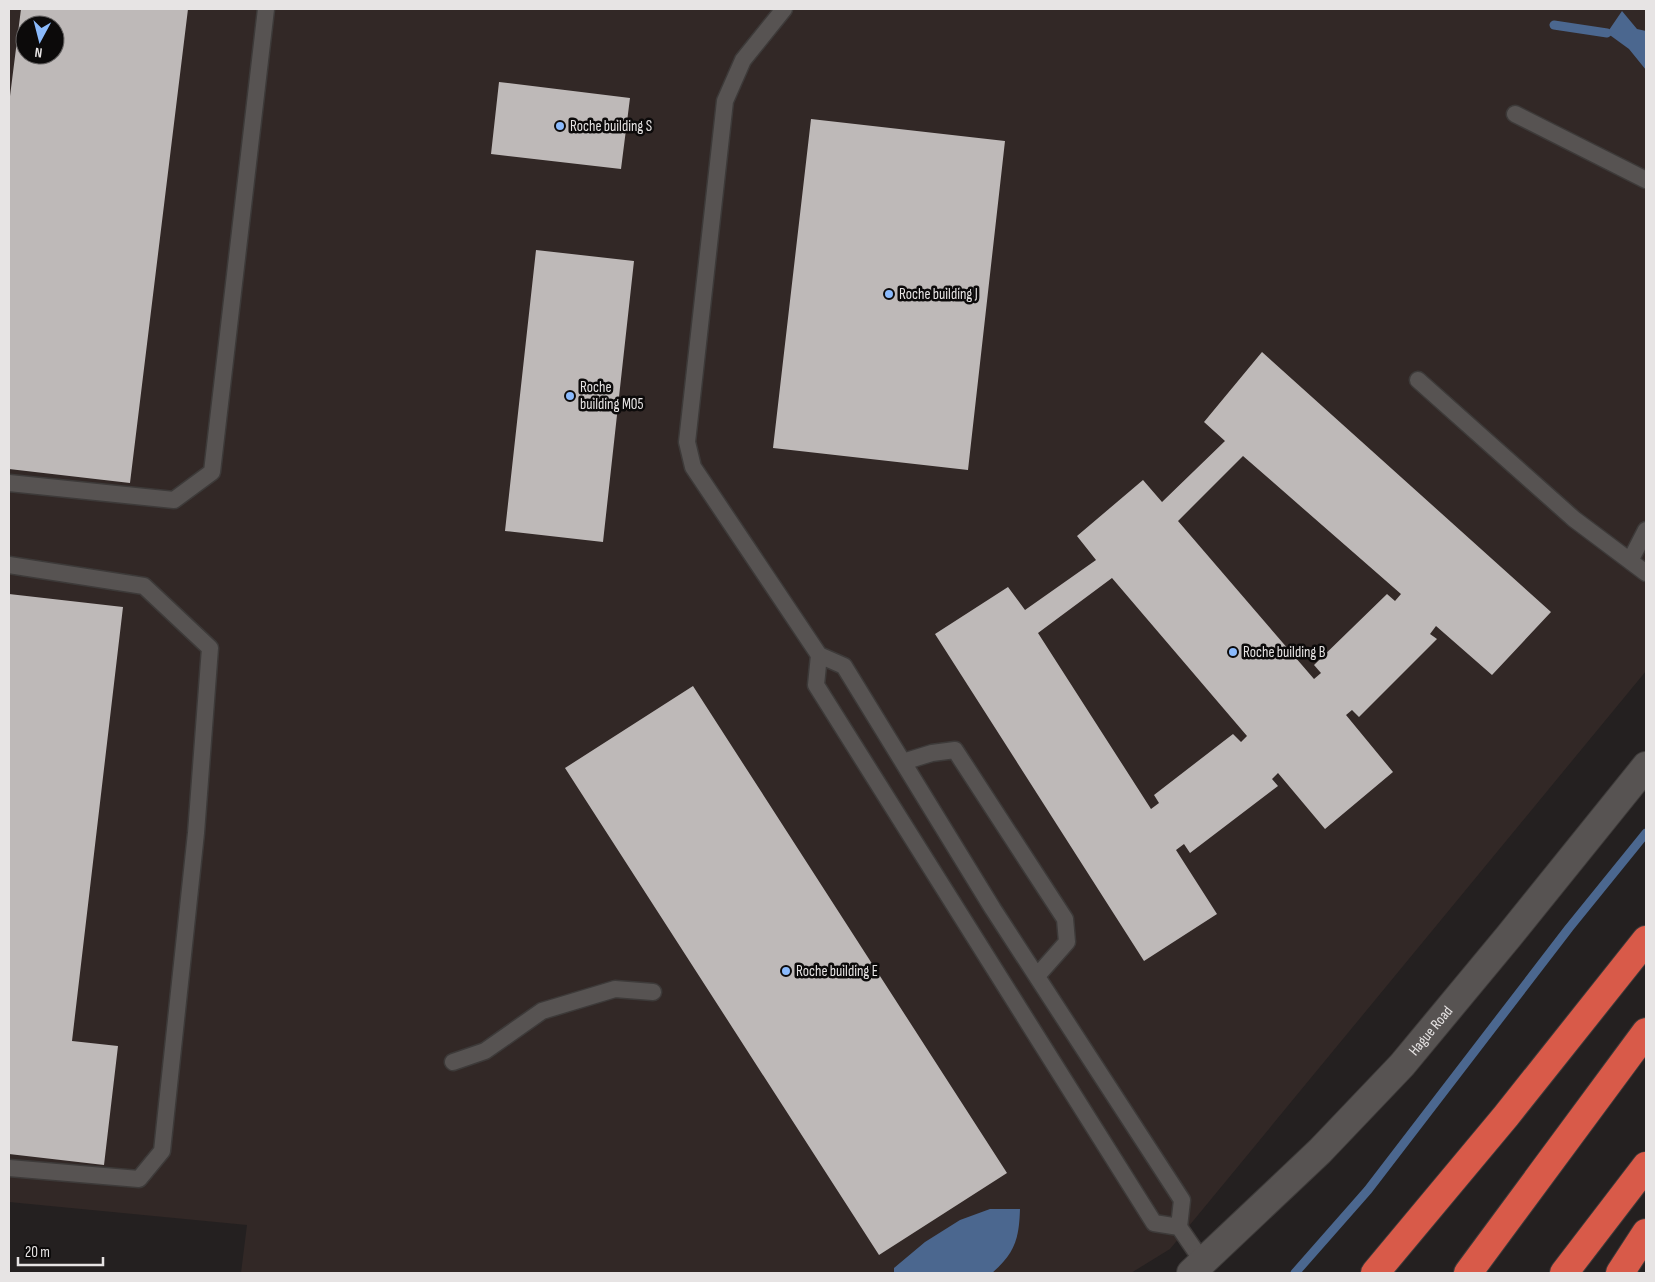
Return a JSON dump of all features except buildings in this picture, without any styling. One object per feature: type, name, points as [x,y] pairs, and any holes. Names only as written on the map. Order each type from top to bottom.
[{"type":"highway","points":[[1374,1273],[1506,1116],[1646,940]]},
{"type":"highway","points":[[1468,1273],[1646,1032]]},
{"type":"highway","points":[[1564,1273],[1646,1166]]},
{"type":"highway","points":[[1620,1273],[1646,1233]]},
{"type":"street","name":"Hague Road","points":[[1197,1268],[1320,1151],[1402,1064],[1509,936],[1646,766]]},
{"type":"lane","points":[[9,483],[174,500],[212,472],[266,9]]},
{"type":"lane","points":[[784,9],[743,60],[725,101],[687,442],[693,467],[819,654],[844,666],[993,909],[1182,1200],[1178,1227],[1197,1268]]},
{"type":"lane","points":[[1515,114],[1646,180]]},
{"type":"lane","points":[[1418,380],[1574,519],[1646,572]]},
{"type":"lane","points":[[1630,561],[1646,530]]},
{"type":"lane","points":[[9,565],[144,586],[210,648],[196,833],[162,1151],[139,1180],[9,1168]]},
{"type":"lane","points":[[819,654],[816,685],[821,694],[1154,1223],[1178,1227]]},
{"type":"lane","points":[[903,762],[932,753],[955,750],[1065,918],[1067,942],[1037,976]]},
{"type":"lane","points":[[453,1062],[485,1051],[542,1011],[615,988],[653,992]]},
{"type":"shaded area","points":[[9,9],[1646,9],[1646,671],[1170,1249],[1131,1273],[241,1273],[247,1225],[9,1202]]},
{"type":"water","points":[[1622,11],[1637,29],[1646,31],[1646,70],[1629,49],[1607,33]]},
{"type":"water","points":[[990,1209],[1020,1209],[1017,1237],[1011,1252],[992,1273],[894,1273],[894,1268],[925,1242],[960,1220]]},
{"type":"waterway","points":[[1554,25],[1607,33]]},
{"type":"waterway","points":[[1295,1273],[1368,1190],[1569,928],[1646,833]]},
{"type":"place","name":"Roche building S","points":[[560,126]]},
{"type":"place","name":"Roche building J","points":[[889,294]]},
{"type":"place","name":"Roche building M05","points":[[570,396]]},
{"type":"place","name":"Roche building B","points":[[1233,652]]},
{"type":"place","name":"Roche building E","points":[[786,971]]}]
